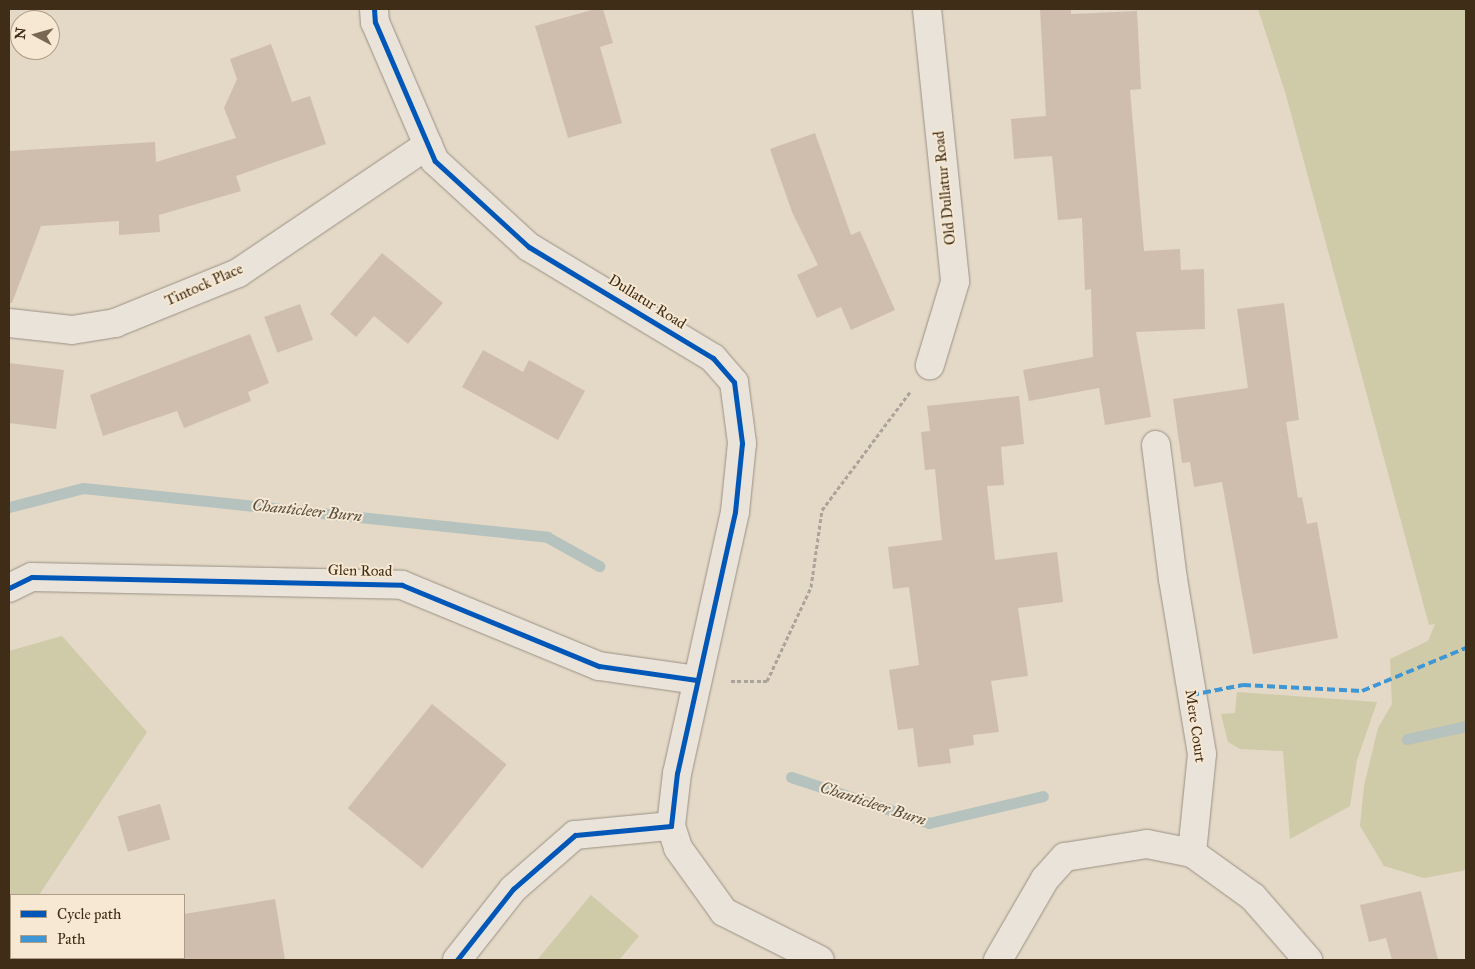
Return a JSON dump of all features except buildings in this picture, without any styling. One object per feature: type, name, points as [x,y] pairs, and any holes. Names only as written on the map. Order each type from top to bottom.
[{"type":"street","name":"Dullatur Road","points":[[374,9],[375,22],[435,161],[528,247],[712,358],[734,382],[742,443],[735,512],[696,680],[677,773],[671,826]]},
{"type":"street","name":"Old Dullatur Road","points":[[927,9],[955,282],[930,365]]},
{"type":"street","name":"Tintock Place","points":[[9,323],[72,330],[115,322],[238,273],[428,145]]},
{"type":"street","name":"Mere Court","points":[[1156,445],[1176,600],[1202,754],[1192,853]]},
{"type":"street","name":"Glen Road","points":[[9,588],[32,577],[402,585],[600,666],[696,680]]},
{"type":"street","points":[[457,960],[513,889],[575,835],[671,826],[678,848],[724,912],[820,960]]},
{"type":"street","points":[[998,960],[1044,879],[1065,857],[1147,844],[1192,853],[1253,898],[1308,960]]},
{"type":"path","points":[[696,680],[766,681],[811,588],[822,510],[930,365]]},
{"type":"shaded area","points":[[1258,9],[1466,9],[1466,869],[1462,871],[1424,878],[1384,866],[1360,826],[1364,786],[1378,728],[1392,704],[1390,659],[1428,641],[1435,624],[1429,625],[1286,95]]},
{"type":"shaded area","points":[[62,636],[147,732],[40,894],[10,894],[9,920],[9,651]]},
{"type":"shaded area","points":[[1237,692],[1377,702],[1357,760],[1350,806],[1290,839],[1283,751],[1240,749],[1228,742],[1221,714],[1235,713]]},
{"type":"shaded area","points":[[591,895],[639,936],[619,960],[537,960]]},
{"type":"waterway","name":"Chanticleer Burn","points":[[9,507],[83,488],[547,537],[599,566]]},
{"type":"waterway","name":"Chanticleer Burn","points":[[1407,739],[1466,726]]},
{"type":"waterway","name":"Chanticleer Burn","points":[[791,777],[929,823],[1043,796]]},
{"type":"marked path","points":[[1191,695],[1243,685],[1362,691],[1466,648]]},
{"type":"cycle path","points":[[374,9],[375,22],[435,161],[529,247],[713,358],[734,382],[742,443],[735,512],[677,773],[671,826],[575,835],[513,889],[457,960]]},
{"type":"cycle path","points":[[9,588],[32,577],[402,585],[599,666],[696,680]]}]
